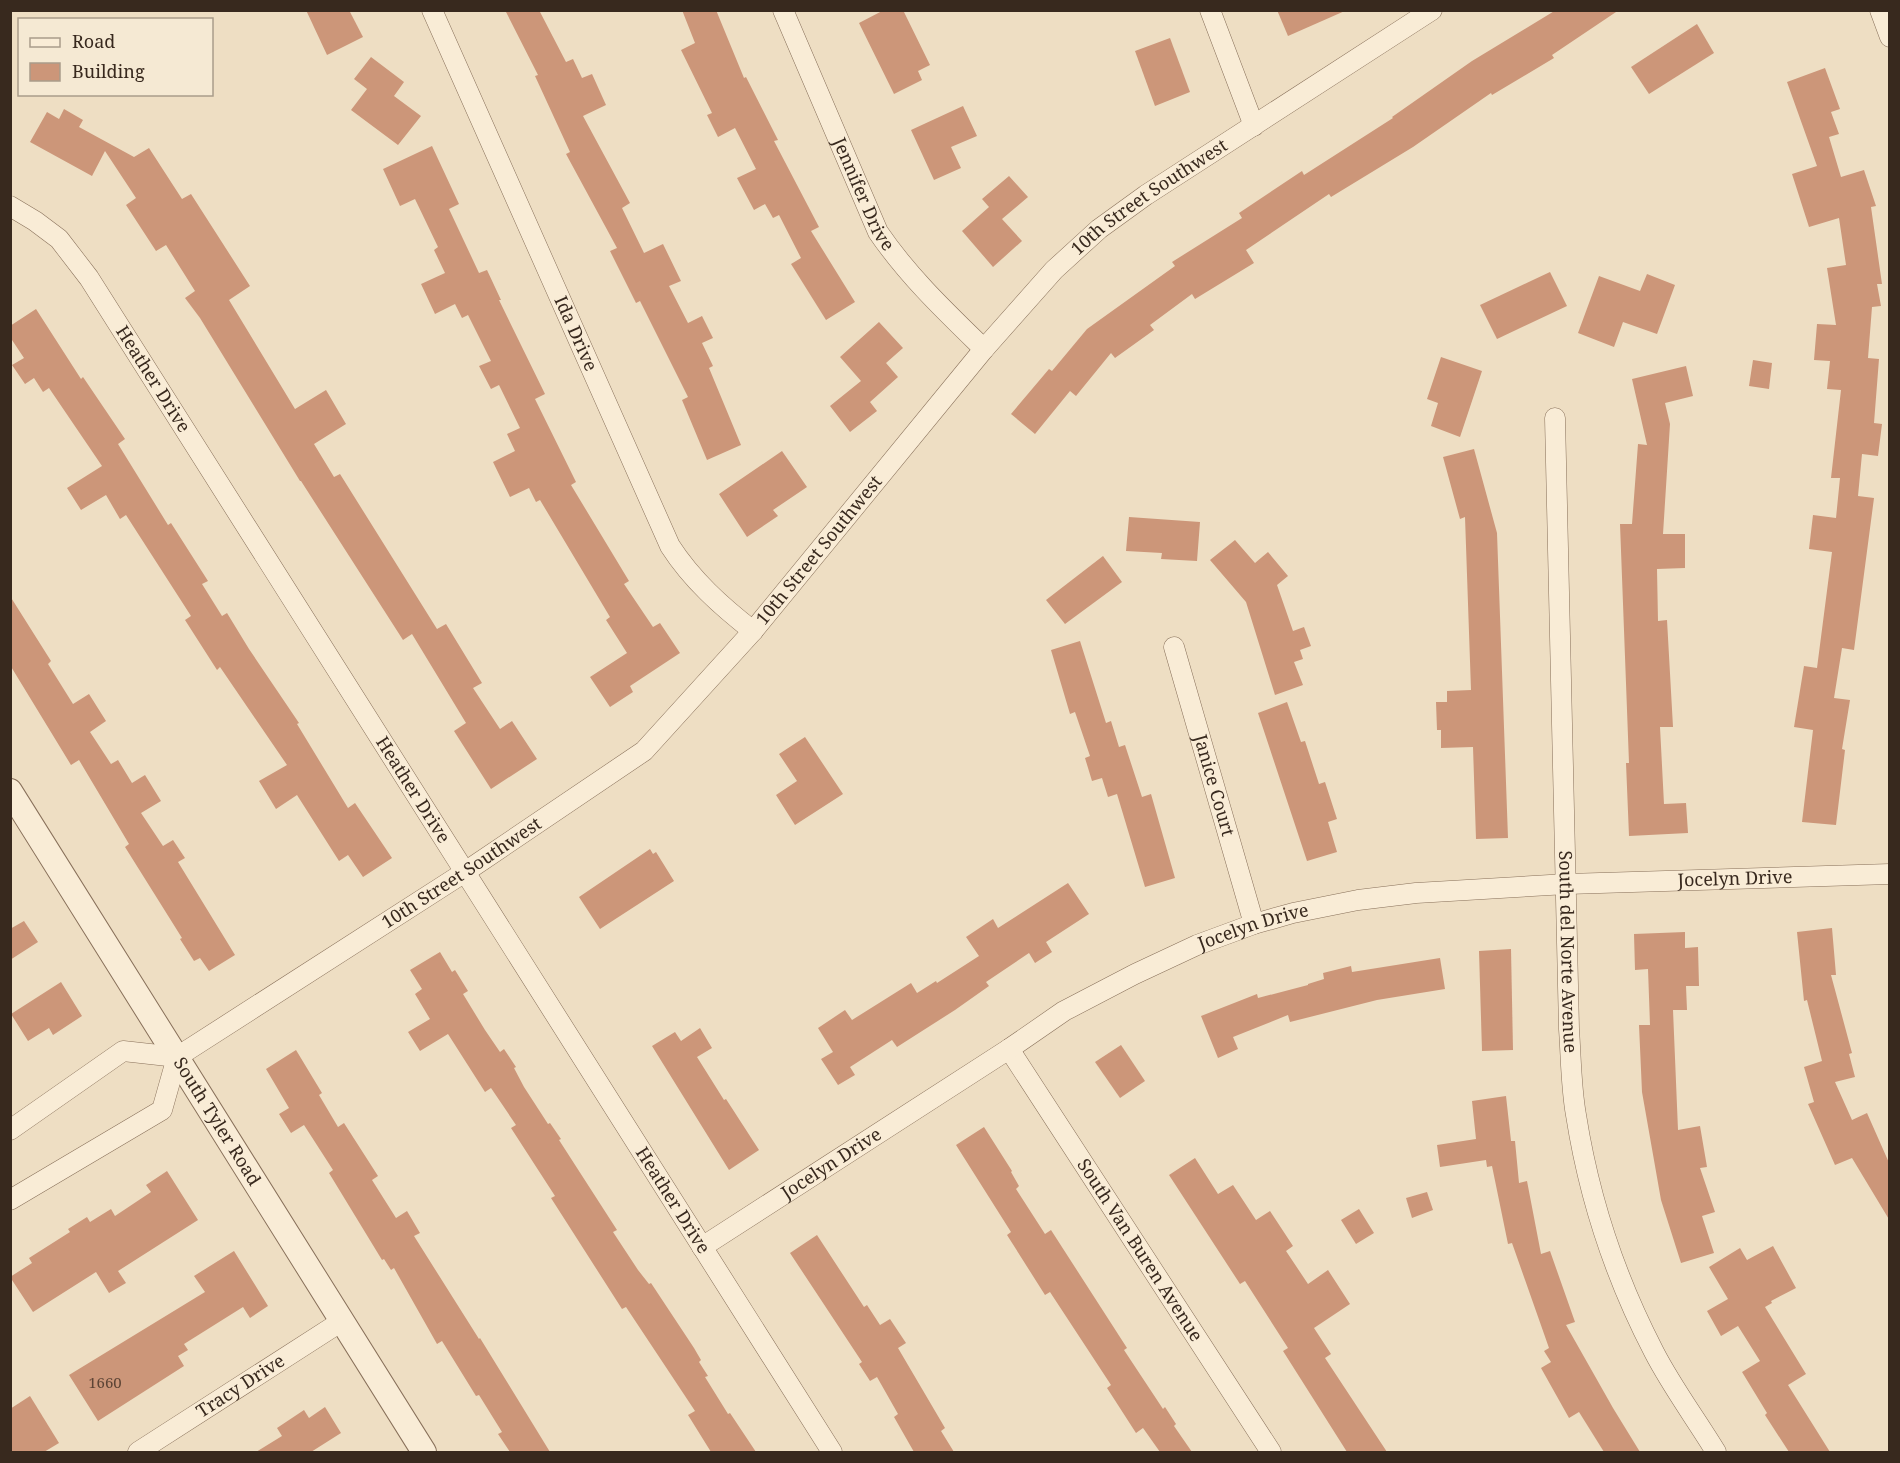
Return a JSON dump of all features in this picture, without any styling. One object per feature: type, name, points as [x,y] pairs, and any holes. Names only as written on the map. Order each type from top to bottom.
[{"type":"street","name":"Ida Drive","points":[[432,10],[664,536],[681,564],[696,580],[731,614],[753,630]]},
{"type":"street","name":"Jennifer Drive","points":[[783,10],[878,232],[893,254],[928,294],[984,349]]},
{"type":"street","points":[[1210,10],[1254,126]]},
{"type":"street","name":"10th Street Southwest","points":[[177,1057],[465,872],[644,751],[753,630],[984,349],[1053,270],[1098,229],[1146,195],[1432,10]]},
{"type":"street","points":[[1880,10],[1890,37]]},
{"type":"street","name":"Heather Drive","points":[[10,206],[59,239],[89,278],[832,1452]]},
{"type":"street","name":"South del Norte Avenue","points":[[1555,418],[1569,1029],[1575,1113],[1589,1184],[1603,1236],[1623,1288],[1655,1354],[1716,1452]]},
{"type":"street","name":"Janice Court","points":[[1174,647],[1254,924]]},
{"type":"street","name":"South Tyler Road","points":[[10,791],[424,1452]]},
{"type":"street","name":"Jocelyn Drive","points":[[702,1247],[1064,1011],[1197,945],[1254,924],[1293,913],[1358,900],[1416,893],[1567,884],[1890,874]]},
{"type":"street","name":"South Van Buren Avenue","points":[[1010,1048],[1270,1452]]},
{"type":"street","points":[[10,1130],[123,1051],[177,1057],[162,1110],[10,1200]]},
{"type":"street","name":"Tracy Drive","points":[[138,1452],[342,1321]]},
{"type":"building","points":[[306,10],[349,10],[363,37],[327,55]]},
{"type":"building","points":[[505,10],[539,10],[566,62],[573,59],[582,78],[592,74],[606,105],[583,116],[630,203],[622,208],[644,253],[663,244],[681,281],[669,286],[688,323],[702,316],[713,338],[702,343],[713,366],[709,368],[741,445],[707,460],[682,400],[688,397],[640,301],[636,303],[610,251],[617,248],[566,154],[570,152],[535,76],[538,75]]},
{"type":"building","points":[[682,10],[716,10],[744,78],[746,77],[778,140],[774,141],[819,227],[811,231],[855,302],[826,320],[791,264],[801,258],[779,215],[773,218],[765,204],[754,210],[737,178],[756,169],[735,128],[718,137],[707,115],[712,113],[681,50],[695,43]]},
{"type":"building","points":[[884,10],[903,10],[930,65],[918,71],[922,80],[894,94],[859,23]]},
{"type":"building","points":[[1277,10],[1347,10],[1288,36]]},
{"type":"building","points":[[1556,10],[1619,10],[1552,55],[1554,58],[1492,95],[1491,93],[1413,147],[1331,197],[1329,194],[1246,250],[1254,263],[1195,299],[1192,294],[1150,325],[1154,330],[1115,358],[1111,353],[1076,396],[1070,391],[1035,434],[1011,414],[1049,369],[1052,371],[1087,329],[1175,266],[1172,262],[1242,218],[1239,213],[1302,171],[1304,175],[1393,118],[1472,61]]},
{"type":"building","points":[[1697,24],[1714,53],[1649,94],[1631,67]]},
{"type":"building","points":[[1170,38],[1190,92],[1155,106],[1135,51]]},
{"type":"building","points":[[371,57],[404,82],[394,96],[421,116],[398,145],[351,110],[367,89],[354,79]]},
{"type":"building","points":[[1825,68],[1840,109],[1831,112],[1839,134],[1829,137],[1841,177],[1864,170],[1876,206],[1871,207],[1882,284],[1877,284],[1881,306],[1872,307],[1868,358],[1879,359],[1874,423],[1882,424],[1878,456],[1862,454],[1858,496],[1874,498],[1854,650],[1842,648],[1834,698],[1850,700],[1842,749],[1845,750],[1836,825],[1802,822],[1813,730],[1794,727],[1804,666],[1817,668],[1832,552],[1809,549],[1813,515],[1836,518],[1840,478],[1831,478],[1841,390],[1827,389],[1830,361],[1814,360],[1817,324],[1836,325],[1827,268],[1846,265],[1839,218],[1809,227],[1792,174],[1817,166],[1787,82]]},
{"type":"building","points":[[963,106],[977,136],[951,147],[961,168],[934,180],[911,130]]},
{"type":"building","points":[[64,109],[83,120],[79,127],[134,157],[149,148],[182,199],[191,194],[250,286],[229,300],[295,409],[326,390],[346,424],[314,444],[334,477],[340,474],[437,629],[446,624],[482,683],[473,688],[500,729],[512,721],[537,759],[491,789],[454,731],[466,723],[412,634],[403,640],[300,481],[200,318],[185,298],[195,291],[166,245],[156,251],[126,205],[136,198],[105,151],[92,176],[30,142],[47,112],[59,119]]},
{"type":"building","points":[[432,146],[459,204],[449,209],[479,273],[487,270],[501,300],[499,300],[545,394],[535,399],[576,482],[571,485],[629,581],[624,584],[653,627],[660,623],[680,653],[630,686],[633,692],[610,707],[590,677],[627,653],[606,620],[610,617],[540,500],[536,502],[529,488],[510,497],[493,462],[515,451],[507,434],[520,428],[499,385],[491,389],[479,366],[491,361],[468,315],[462,318],[455,304],[435,314],[421,284],[445,273],[434,250],[438,247],[415,199],[400,206],[383,169]]},
{"type":"building","points":[[1009,176],[1028,197],[1002,219],[1022,241],[993,267],[962,231],[989,207],[982,199]]},
{"type":"building","points":[[1550,272],[1567,306],[1497,339],[1480,305]]},
{"type":"building","points":[[1647,274],[1675,285],[1657,334],[1623,322],[1614,347],[1578,333],[1599,276],[1640,291]]},
{"type":"building","points":[[36,309],[81,379],[83,377],[125,439],[118,444],[168,525],[171,523],[208,581],[202,584],[222,616],[227,613],[299,723],[297,724],[348,808],[355,803],[392,858],[363,877],[348,855],[339,861],[297,795],[276,809],[259,781],[287,765],[220,667],[217,670],[185,620],[191,616],[126,515],[120,519],[106,495],[81,510],[67,488],[102,466],[49,388],[43,392],[34,378],[25,384],[12,365],[24,358],[10,337],[10,326]]},
{"type":"building","points":[[879,322],[903,348],[886,363],[898,377],[870,402],[877,411],[850,432],[830,406],[861,381],[840,357]]},
{"type":"building","points":[[1441,357],[1482,371],[1460,437],[1431,426],[1438,403],[1427,399]]},
{"type":"building","points":[[1753,360],[1772,363],[1769,389],[1749,386]]},
{"type":"building","points":[[1686,366],[1693,396],[1665,403],[1670,424],[1663,534],[1685,534],[1685,568],[1657,569],[1658,621],[1667,620],[1673,727],[1660,727],[1664,804],[1686,803],[1688,833],[1629,836],[1626,763],[1629,763],[1620,524],[1632,524],[1638,444],[1647,445],[1632,379]]},
{"type":"building","points":[[1474,449],[1497,533],[1508,838],[1476,839],[1473,747],[1441,748],[1441,730],[1437,730],[1436,702],[1447,702],[1447,691],[1471,690],[1465,517],[1460,519],[1443,457]]},
{"type":"building","points":[[782,451],[807,487],[773,510],[778,516],[747,537],[719,494]]},
{"type":"building","points":[[1129,517],[1200,522],[1197,561],[1161,559],[1162,553],[1126,551]]},
{"type":"building","points":[[1235,540],[1255,563],[1268,552],[1288,576],[1277,585],[1293,631],[1304,627],[1311,646],[1300,650],[1303,659],[1294,662],[1303,685],[1275,695],[1246,602],[1210,560]]},
{"type":"building","points":[[1103,556],[1122,582],[1065,624],[1046,600]]},
{"type":"building","points":[[10,596],[51,661],[48,664],[73,704],[89,694],[106,721],[90,732],[111,764],[118,760],[132,783],[145,775],[161,801],[141,813],[163,846],[173,840],[185,858],[178,862],[235,955],[209,971],[200,958],[194,961],[125,847],[129,844],[79,760],[71,765],[10,665]]},
{"type":"building","points":[[1080,641],[1106,723],[1111,721],[1119,747],[1125,745],[1142,797],[1151,794],[1175,878],[1145,887],[1117,794],[1108,797],[1102,778],[1092,781],[1085,758],[1090,756],[1075,712],[1070,714],[1051,650]]},
{"type":"building","points":[[1287,702],[1301,742],[1305,741],[1319,784],[1325,782],[1337,819],[1328,822],[1337,852],[1307,861],[1258,713]]},
{"type":"building","points":[[805,737],[843,794],[795,825],[776,795],[797,781],[779,754]]},
{"type":"building","points":[[650,849],[653,854],[656,852],[674,881],[600,929],[579,897]]},
{"type":"building","points":[[1068,883],[1089,914],[1046,942],[1052,952],[1035,963],[1029,953],[986,982],[989,986],[897,1047],[892,1040],[850,1067],[855,1075],[838,1085],[821,1059],[833,1052],[818,1028],[845,1010],[852,1020],[911,983],[917,993],[936,981],[937,983],[979,956],[966,937],[993,919],[998,928]]},
{"type":"building","points":[[24,921],[38,942],[10,960],[10,929]]},
{"type":"building","points":[[1832,928],[1836,975],[1831,975],[1852,1053],[1849,1054],[1855,1077],[1835,1082],[1852,1120],[1867,1113],[1890,1165],[1890,1221],[1852,1158],[1835,1165],[1808,1104],[1814,1102],[1804,1067],[1822,1061],[1807,1000],[1804,1001],[1797,932]]},
{"type":"building","points":[[1685,932],[1685,948],[1698,947],[1699,986],[1686,986],[1687,1010],[1673,1010],[1678,1130],[1700,1126],[1707,1167],[1700,1168],[1715,1212],[1702,1216],[1714,1253],[1681,1263],[1661,1200],[1642,1092],[1639,1025],[1650,1025],[1648,969],[1635,970],[1634,934]]},
{"type":"building","points":[[1511,949],[1513,1050],[1482,1051],[1479,951]]},
{"type":"building","points":[[440,952],[452,972],[455,970],[468,991],[463,994],[485,1030],[500,1052],[504,1049],[516,1067],[514,1068],[524,1087],[548,1124],[550,1123],[561,1139],[559,1140],[617,1230],[613,1232],[638,1270],[649,1284],[651,1283],[694,1348],[708,1376],[705,1377],[756,1452],[711,1452],[688,1415],[695,1411],[626,1307],[622,1309],[551,1198],[555,1196],[511,1128],[516,1125],[491,1088],[485,1092],[448,1034],[420,1051],[408,1032],[430,1019],[415,994],[422,989],[410,970]]},
{"type":"building","points":[[1440,958],[1445,989],[1377,1000],[1290,1022],[1288,1015],[1233,1037],[1238,1049],[1218,1058],[1201,1016],[1257,994],[1258,998],[1308,985],[1324,979],[1323,973],[1351,966],[1352,972]]},
{"type":"building","points":[[61,982],[82,1016],[53,1035],[49,1028],[28,1041],[11,1014]]},
{"type":"building","points":[[700,1028],[712,1048],[697,1057],[759,1150],[729,1170],[652,1046],[675,1032],[681,1041]]},
{"type":"building","points":[[1121,1045],[1145,1081],[1120,1098],[1095,1062]]},
{"type":"building","points":[[296,1050],[322,1093],[319,1095],[338,1127],[344,1123],[378,1176],[372,1180],[396,1218],[407,1211],[420,1233],[414,1236],[550,1452],[510,1452],[498,1434],[502,1432],[479,1395],[476,1396],[442,1341],[437,1344],[394,1268],[391,1270],[384,1259],[382,1260],[329,1173],[333,1170],[304,1125],[291,1133],[279,1114],[289,1108],[266,1069]]},
{"type":"building","points":[[1506,1096],[1511,1141],[1515,1141],[1519,1183],[1527,1181],[1541,1254],[1550,1251],[1575,1322],[1566,1325],[1640,1452],[1604,1452],[1579,1412],[1569,1418],[1541,1368],[1551,1362],[1544,1351],[1549,1348],[1512,1243],[1508,1244],[1492,1166],[1487,1167],[1486,1160],[1440,1167],[1437,1145],[1476,1139],[1472,1101]]},
{"type":"building","points":[[984,1127],[1012,1171],[1019,1186],[1016,1189],[1045,1234],[1051,1230],[1127,1348],[1124,1350],[1163,1409],[1165,1407],[1176,1424],[1174,1426],[1192,1452],[1160,1452],[1143,1428],[1136,1433],[1107,1388],[1111,1385],[1050,1292],[1045,1295],[1007,1235],[1011,1232],[956,1145]]},
{"type":"building","points":[[1195,1158],[1218,1194],[1233,1185],[1256,1220],[1270,1211],[1293,1246],[1286,1251],[1308,1284],[1328,1270],[1350,1304],[1314,1328],[1331,1354],[1325,1358],[1387,1452],[1347,1452],[1283,1351],[1288,1348],[1245,1281],[1240,1284],[1169,1175]]},
{"type":"building","points":[[167,1171],[198,1220],[118,1271],[126,1283],[109,1293],[96,1272],[33,1312],[10,1277],[32,1263],[29,1258],[70,1232],[68,1229],[87,1217],[90,1222],[111,1209],[115,1216],[151,1192],[146,1185]]},
{"type":"building","points":[[1427,1192],[1433,1210],[1412,1218],[1406,1198]]},
{"type":"building","points":[[1359,1209],[1374,1233],[1356,1244],[1341,1220]]},
{"type":"building","points":[[817,1235],[864,1307],[867,1305],[880,1325],[890,1319],[906,1343],[898,1348],[945,1428],[941,1431],[954,1452],[914,1452],[894,1417],[898,1414],[877,1377],[870,1381],[859,1364],[862,1362],[790,1253]]},
{"type":"building","points":[[1773,1246],[1796,1288],[1771,1301],[1772,1303],[1765,1307],[1806,1374],[1788,1385],[1830,1452],[1789,1452],[1765,1415],[1767,1413],[1742,1372],[1760,1361],[1738,1326],[1721,1336],[1707,1311],[1728,1299],[1709,1267],[1740,1248],[1747,1260]]},
{"type":"building","points":[[234,1251],[268,1306],[250,1318],[243,1307],[184,1344],[188,1350],[178,1356],[184,1366],[98,1421],[69,1375],[205,1292],[194,1276]]},
{"type":"building","points":[[30,1396],[59,1443],[44,1452],[10,1452],[10,1409]]},
{"type":"building","points":[[325,1407],[341,1433],[311,1452],[256,1452],[282,1436],[277,1428],[304,1410],[309,1418]]}]
